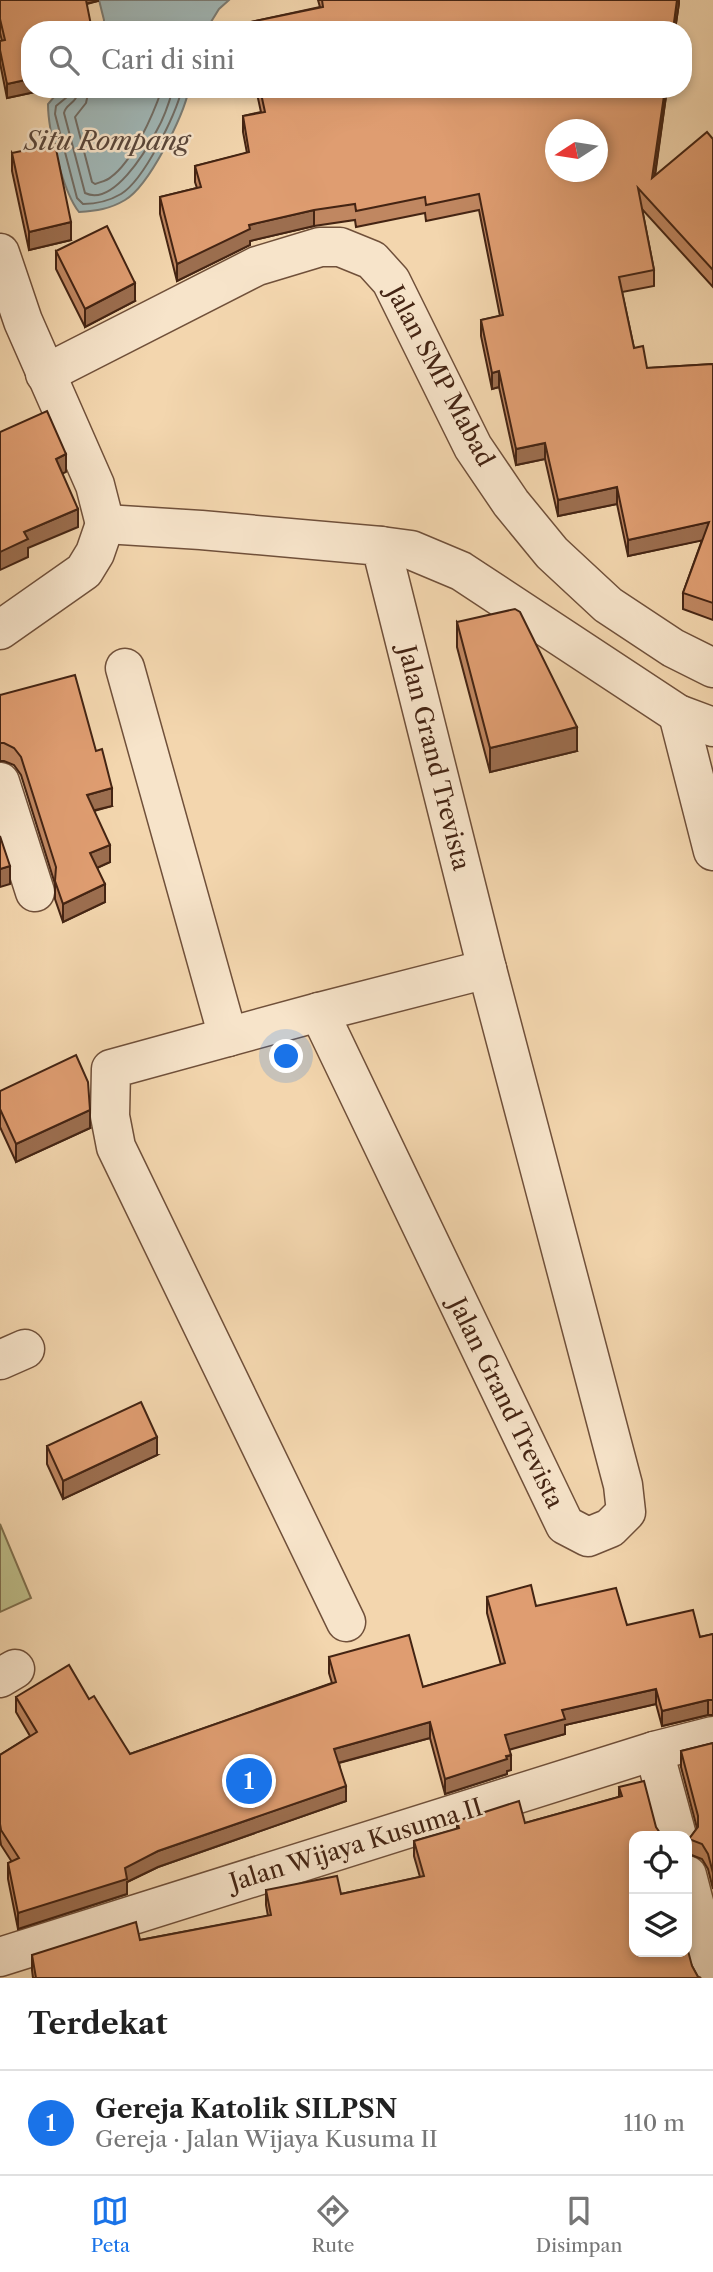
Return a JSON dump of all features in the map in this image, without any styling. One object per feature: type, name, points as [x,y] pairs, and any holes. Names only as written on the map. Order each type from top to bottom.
[{"type":"street","name":"Jalan SMP Mabad","points":[[46,374],[257,266],[320,247],[340,247],[372,260],[391,281],[473,447],[510,503],[552,554],[608,605],[673,648],[713,668]]},
{"type":"street","points":[[0,253],[12,323],[46,374],[96,485],[105,524],[95,553],[84,571],[0,630]]},
{"type":"street","points":[[105,524],[381,546],[411,550],[461,571],[696,720],[713,851]]},
{"type":"street","name":"Jalan Grand Trevista","points":[[319,1012],[565,1525],[588,1537],[610,1528],[626,1512],[623,1485],[487,969],[381,546]]},
{"type":"street","points":[[125,668],[228,1037]]},
{"type":"street","points":[[0,782],[35,892]]},
{"type":"street","points":[[346,1622],[116,1147],[110,1116],[111,1069],[487,969]]},
{"type":"street","name":"Jalan Wijaya Kusuma II","points":[[0,1956],[654,1751],[713,1736]]},
{"type":"street","points":[[654,1751],[676,1831]]},
{"type":"street","points":[[692,1894],[712,1969]]},
{"type":"green space","points":[[0,1524],[31,1598],[0,1612]]},
{"type":"water","points":[[99,0],[229,0],[212,21],[104,20]]},
{"type":"water","name":"Situ Rompang","points":[[53,98],[187,98],[164,150],[134,192],[114,206],[79,212],[62,176],[48,104]]},
{"type":"building","points":[[0,0],[86,0],[90,21],[21,21],[21,81],[7,84],[0,50],[0,41],[5,40],[0,19]]},
{"type":"building","points":[[322,0],[677,0],[674,21],[256,21],[323,7]]},
{"type":"building","points":[[262,98],[664,98],[652,178],[707,132],[713,139],[713,270],[638,188],[654,270],[619,277],[634,348],[643,346],[647,368],[713,364],[713,603],[683,593],[709,522],[628,540],[617,487],[558,500],[545,443],[516,449],[499,371],[492,373],[481,320],[503,315],[479,194],[426,205],[425,197],[356,211],[355,204],[249,225],[250,229],[177,264],[160,197],[201,187],[195,166],[249,152],[243,116],[265,112]]},
{"type":"building","points":[[55,144],[71,222],[29,232],[12,153]]},
{"type":"building","points":[[107,226],[135,283],[85,309],[56,251]]},
{"type":"building","points":[[47,411],[66,454],[56,459],[78,509],[24,532],[28,539],[0,552],[0,432]]},
{"type":"building","points":[[515,609],[520,612],[577,727],[490,748],[457,622]]},
{"type":"building","points":[[75,675],[96,751],[102,749],[112,788],[87,795],[110,845],[90,853],[105,884],[63,904],[55,881],[56,867],[21,757],[14,748],[0,743],[0,695]]},
{"type":"building","points":[[0,836],[10,866],[0,869]]},
{"type":"building","points":[[76,1055],[88,1082],[90,1110],[16,1144],[0,1109],[0,1091]]},
{"type":"building","points":[[141,1402],[157,1437],[63,1481],[47,1446]]},
{"type":"building","points":[[531,1585],[536,1606],[616,1588],[627,1625],[693,1610],[700,1637],[713,1634],[713,1700],[662,1711],[656,1689],[562,1710],[565,1719],[505,1735],[511,1755],[506,1756],[507,1759],[445,1779],[430,1722],[334,1749],[346,1786],[158,1851],[125,1868],[127,1879],[18,1913],[8,1863],[19,1858],[0,1824],[0,1755],[37,1732],[16,1697],[69,1665],[89,1699],[94,1696],[130,1754],[336,1682],[329,1657],[409,1635],[423,1687],[505,1663],[487,1597]]},
{"type":"building","points":[[713,1743],[713,1873],[702,1844],[692,1840],[692,1835],[698,1827],[698,1816],[681,1751]]},
{"type":"building","points":[[644,1781],[659,1831],[629,1831],[629,1957],[690,1957],[692,1966],[701,1978],[36,1978],[32,1955],[136,1922],[140,1940],[271,1915],[266,1890],[337,1876],[341,1894],[424,1876],[414,1841],[459,1828],[457,1821],[519,1801],[525,1823],[622,1796],[619,1787]]},
{"type":"place","name":"Gereja Katolik SILPSN","points":[[249,1781]]}]
